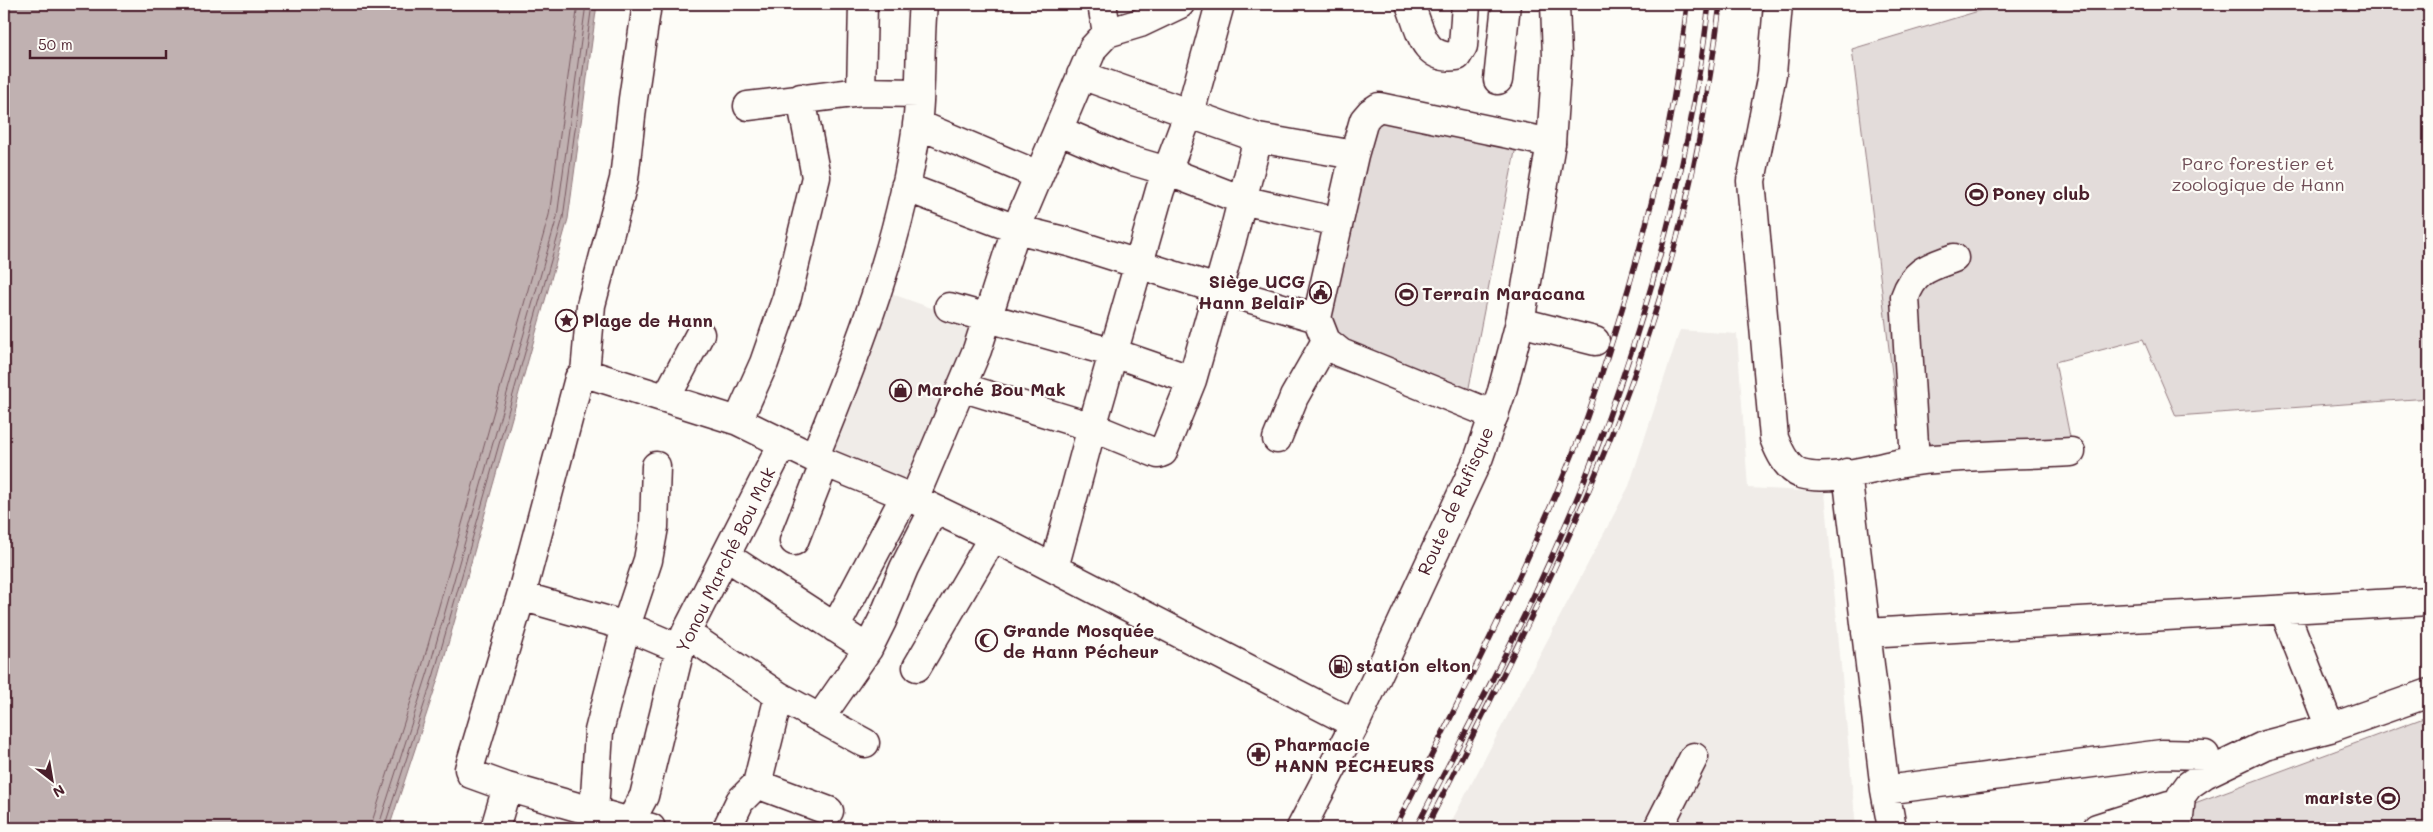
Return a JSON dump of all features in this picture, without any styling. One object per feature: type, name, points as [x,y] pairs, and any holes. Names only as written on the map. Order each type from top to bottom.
[{"type":"street","points":[[636,826],[508,787],[471,774],[469,769],[520,596],[579,378],[585,372],[591,306],[624,179],[633,99],[647,4]]},
{"type":"street","points":[[861,92],[863,4]]},
{"type":"street","points":[[794,541],[889,253],[906,187],[917,124],[923,4]]},
{"type":"street","points":[[1102,4],[1107,33]]},
{"type":"street","points":[[820,718],[868,649],[904,568],[918,501],[987,318],[1016,229],[1093,48],[1107,33],[1140,22],[1180,4]]},
{"type":"street","points":[[1054,568],[1092,427],[1166,171],[1189,113],[1220,4]]},
{"type":"street","points":[[1410,4],[1428,49],[1444,58],[1457,56],[1463,46],[1466,4]]},
{"type":"street","points":[[1498,80],[1506,4]]},
{"type":"street","name":"Route de Rufisque","points":[[1301,828],[1355,724],[1479,457],[1494,415],[1520,322],[1551,143],[1556,57],[1556,4]]},
{"type":"street","points":[[1778,4],[1772,74],[1751,181],[1774,438],[1780,453],[1790,467],[1800,473],[1814,476],[1847,473],[1915,461],[2071,452]]},
{"type":"street","points":[[1081,75],[1258,138],[1354,155]]},
{"type":"street","points":[[748,106],[861,92],[918,92]]},
{"type":"street","points":[[738,421],[764,363],[787,297],[816,177],[801,98]]},
{"type":"street","points":[[1277,439],[1322,329],[1338,222],[1364,120],[1370,113],[1380,107],[1551,143]]},
{"type":"street","points":[[917,124],[1038,175]]},
{"type":"street","points":[[1058,130],[1123,158],[1166,171],[1242,200],[1338,222]]},
{"type":"street","points":[[961,388],[1092,427],[1158,454],[1163,452],[1192,380],[1258,138]]},
{"type":"street","points":[[906,187],[1016,229],[1140,263],[1217,289],[1322,329],[1341,353],[1494,415]]},
{"type":"street","points":[[1915,461],[1905,297],[1910,282],[1923,270],[1954,258]]},
{"type":"street","points":[[949,307],[1114,353],[1192,380]]},
{"type":"street","points":[[1520,322],[1595,341]]},
{"type":"street","points":[[666,398],[700,334]]},
{"type":"street","points":[[585,372],[738,421],[820,460],[918,501],[1054,568],[1355,724]]},
{"type":"street","name":"Yonou Marché Bou Mak","points":[[636,826],[683,641],[783,443]]},
{"type":"street","points":[[594,813],[599,731],[626,626],[648,560],[654,527],[656,466]]},
{"type":"street","points":[[1847,473],[1885,790],[1892,828]]},
{"type":"street","points":[[835,628],[918,501]]},
{"type":"street","points":[[917,668],[993,537]]},
{"type":"street","points":[[726,556],[868,649]]},
{"type":"street","points":[[520,596],[683,641],[865,743]]},
{"type":"street","points":[[1866,633],[2429,601]]},
{"type":"street","points":[[2284,610],[2330,728]]},
{"type":"street","points":[[1885,790],[2162,754],[2205,754],[2232,748],[2265,745],[2330,728],[2429,692]]},
{"type":"street","points":[[727,828],[740,801],[757,784],[779,696]]},
{"type":"street","points":[[2174,821],[2181,796],[2189,785],[2205,774],[2265,745]]},
{"type":"street","points":[[2174,821],[2170,790],[2177,775],[2205,754]]},
{"type":"street","points":[[1658,828],[1694,757]]},
{"type":"street","points":[[757,784],[829,811]]},
{"type":"street","points":[[495,828],[508,787]]},
{"type":"street","points":[[2096,828],[2174,821]]},
{"type":"shaded area","name":"Marché Bou Mak","points":[[889,293],[977,324],[911,489],[825,455]]},
{"type":"shaded area","points":[[1680,330],[1737,334],[1748,488],[1825,492],[1856,828],[1448,828],[1629,486]]},
{"type":"green space","name":"Parc forestier et zoologique de Hann","points":[[2002,4],[2429,4],[2429,398],[2176,416],[2143,339],[2055,362],[2071,442],[1902,454],[1852,49]]},
{"type":"green space","name":"Terrain Maracana","points":[[1370,96],[1519,131],[1464,413],[1310,359]]},
{"type":"green space","points":[[2429,716],[2429,828],[2189,828],[2184,807]]},
{"type":"water","points":[[4,4],[597,4],[568,219],[439,676],[389,828],[4,828]]},
{"type":"railway","points":[[1395,828],[1515,585],[1580,436],[1607,358],[1650,210],[1668,128],[1687,4]]},
{"type":"railway","points":[[1416,828],[1534,595],[1566,525],[1595,453],[1621,380],[1645,307],[1666,232],[1698,81],[1709,4]]},
{"type":"railway","points":[[1426,828],[1550,578],[1605,450],[1630,385],[1665,281],[1686,203],[1709,84],[1720,4]]},
{"type":"place","name":"Poney club","points":[[1976,194]]},
{"type":"place","name":"Siège UCG Hann Belair","points":[[1321,292]]},
{"type":"place","name":"Terrain Maracana","points":[[1406,294]]},
{"type":"place","name":"Plage de Hann","points":[[566,321]]},
{"type":"place","name":"Marché Bou Mak","points":[[901,390]]},
{"type":"place","name":"Grande Mosquée de Hann Pécheur","points":[[987,641]]},
{"type":"place","name":"station elton","points":[[1340,666]]},
{"type":"place","name":"Pharmacie HANN PECHEURS","points":[[1258,755]]},
{"type":"place","name":"mariste","points":[[2389,798]]}]
